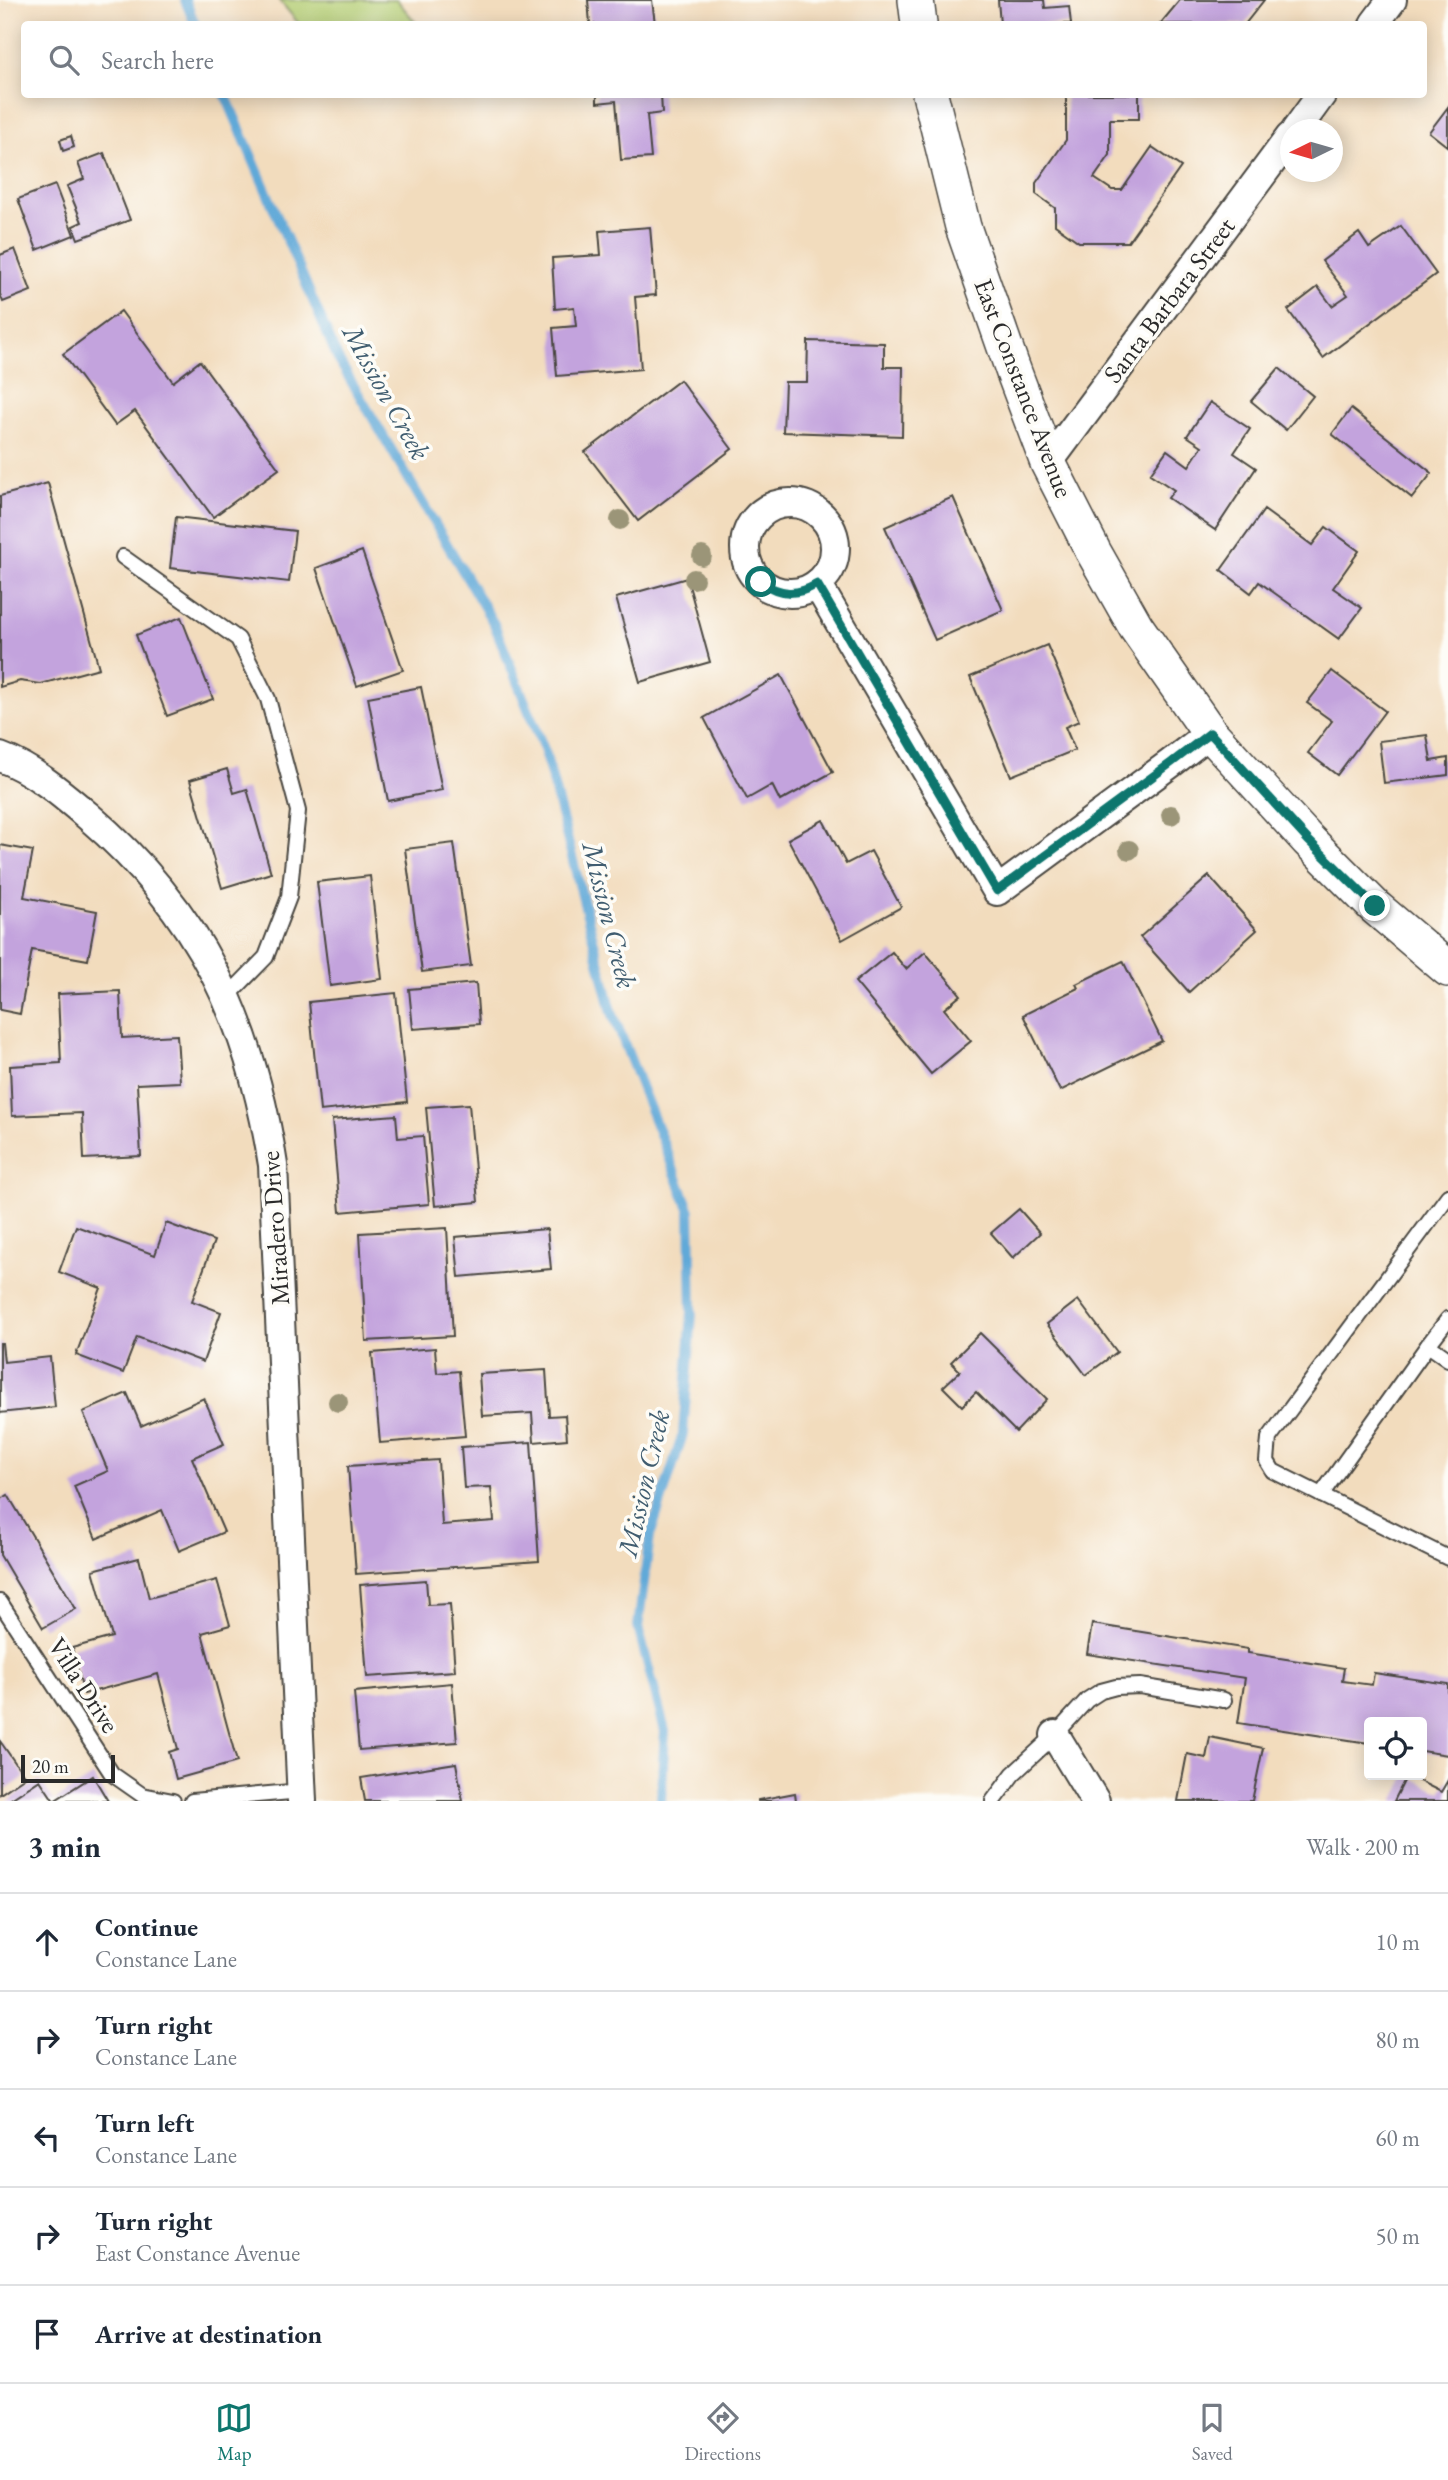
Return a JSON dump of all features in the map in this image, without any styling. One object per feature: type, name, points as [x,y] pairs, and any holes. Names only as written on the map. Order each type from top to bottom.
[{"type":"street","points":[[915,0],[918,21]]},
{"type":"street","points":[[1376,21],[1392,0]]},
{"type":"street","name":"East Constance Avenue","points":[[931,98],[963,227],[1048,463],[1136,627],[1210,733],[1308,840],[1365,897],[1448,969]]},
{"type":"street","points":[[1304,119],[1319,98]]},
{"type":"street","name":"Santa Barbara Street","points":[[1048,463],[1280,150]]},
{"type":"street","points":[[817,584],[997,891],[1210,733]]},
{"type":"street","name":"Miradero Drive","points":[[0,757],[61,793],[126,851],[154,881],[197,941],[227,997],[251,1058],[265,1110],[273,1165],[302,1796]]},
{"type":"street","points":[[1055,1735],[1096,1801]]},
{"type":"lane","points":[[123,557],[238,639],[268,699],[298,811],[289,897],[265,957],[227,997]]},
{"type":"lane","points":[[1448,1196],[1269,1438],[1267,1461],[1273,1471],[1448,1558]]},
{"type":"lane","points":[[1321,1495],[1448,1318]]},
{"type":"lane","points":[[1428,1345],[1448,1359]]},
{"type":"lane","name":"Villa Drive","points":[[0,1602],[112,1774],[142,1795],[173,1801]]},
{"type":"lane","points":[[993,1801],[1013,1774],[1055,1735],[1087,1700],[1101,1691],[1140,1686],[1224,1700]]},
{"type":"lane","points":[[192,1801],[302,1796]]},
{"type":"green space","points":[[279,0],[397,0],[414,21],[296,21]]},
{"type":"building","points":[[588,0],[652,0],[655,21],[590,21]]},
{"type":"building","points":[[998,0],[1044,0],[1045,8],[1069,6],[1071,21],[1000,21]]},
{"type":"building","points":[[1180,0],[1264,0],[1247,21],[1162,21]]},
{"type":"building","points":[[597,98],[661,98],[662,113],[647,115],[651,158],[621,160],[616,101],[597,103]]},
{"type":"building","points":[[1066,98],[1139,98],[1139,119],[1110,119],[1110,155],[1094,178],[1112,190],[1122,190],[1152,147],[1181,167],[1128,242],[1079,242],[1055,225],[1055,208],[1036,194],[1036,183],[1066,140]]},
{"type":"building","points":[[1448,107],[1448,147],[1429,132]]},
{"type":"building","points":[[71,136],[74,147],[63,151],[60,140]]},
{"type":"building","points":[[104,153],[130,220],[78,239],[73,226],[82,222],[67,186],[84,179],[78,163]]},
{"type":"building","points":[[55,185],[74,235],[37,250],[18,199]]},
{"type":"building","points":[[1401,226],[1436,274],[1323,358],[1288,310],[1318,287],[1332,306],[1348,295],[1322,261],[1359,233],[1369,248]]},
{"type":"building","points":[[650,227],[656,295],[635,297],[641,369],[557,376],[553,328],[576,326],[574,307],[555,309],[552,258],[601,255],[599,231]]},
{"type":"building","points":[[15,249],[31,291],[3,302],[0,294],[0,255]]},
{"type":"building","points":[[121,311],[173,382],[200,361],[279,469],[213,517],[135,411],[115,425],[63,354]]},
{"type":"building","points":[[808,341],[884,343],[884,367],[903,367],[902,436],[783,432],[785,382],[807,382]]},
{"type":"building","points":[[1279,368],[1313,396],[1286,430],[1251,401]]},
{"type":"building","points":[[680,380],[732,449],[638,521],[585,452]]},
{"type":"building","points":[[1210,402],[1250,429],[1234,453],[1256,468],[1215,530],[1168,498],[1174,490],[1150,474],[1167,450],[1189,466],[1202,446],[1187,436]]},
{"type":"building","points":[[1351,409],[1432,473],[1412,498],[1332,434]]},
{"type":"building","points":[[48,483],[99,668],[41,684],[20,681],[0,687],[0,496]]},
{"type":"building","points":[[953,497],[1003,610],[935,640],[885,527]]},
{"type":"building","points":[[1264,510],[1312,545],[1326,527],[1359,551],[1333,588],[1362,608],[1339,639],[1259,582],[1251,593],[1221,570]]},
{"type":"building","points":[[176,517],[295,531],[289,582],[170,568]]},
{"type":"building","points":[[362,551],[403,670],[357,686],[316,568]]},
{"type":"building","points":[[687,578],[710,662],[640,682],[616,598]]},
{"type":"building","points":[[181,617],[213,699],[167,716],[136,635]]},
{"type":"building","points":[[1047,645],[1079,721],[1065,727],[1075,750],[1011,776],[970,677]]},
{"type":"building","points":[[1332,671],[1385,711],[1337,775],[1308,753],[1332,721],[1307,703]]},
{"type":"building","points":[[781,675],[833,772],[780,801],[772,785],[747,799],[704,718]]},
{"type":"building","points":[[421,687],[442,790],[388,801],[368,697]]},
{"type":"building","points":[[1427,735],[1431,761],[1448,758],[1448,775],[1384,783],[1379,741]]},
{"type":"building","points":[[227,769],[234,793],[247,789],[271,873],[222,888],[190,780]]},
{"type":"building","points":[[823,820],[846,864],[871,851],[901,907],[842,940],[788,839]]},
{"type":"building","points":[[454,843],[471,966],[422,972],[405,849]]},
{"type":"building","points":[[0,845],[33,851],[24,897],[97,911],[88,960],[32,950],[20,1014],[0,1010]]},
{"type":"building","points":[[370,876],[382,979],[330,986],[317,882]]},
{"type":"building","points":[[1209,876],[1257,930],[1189,992],[1140,937]]},
{"type":"building","points":[[892,952],[906,969],[925,952],[961,995],[944,1009],[971,1041],[931,1074],[855,982]]},
{"type":"building","points":[[1123,961],[1162,1041],[1060,1091],[1023,1015],[1078,988],[1076,984]]},
{"type":"building","points":[[476,983],[479,1024],[413,1029],[409,989]]},
{"type":"building","points":[[120,991],[122,1038],[177,1035],[180,1082],[137,1084],[141,1156],[84,1159],[82,1113],[12,1116],[10,1066],[61,1063],[58,994]]},
{"type":"building","points":[[396,993],[407,1102],[320,1111],[309,1002]]},
{"type":"building","points":[[469,1104],[478,1202],[435,1206],[426,1107]]},
{"type":"building","points":[[396,1115],[398,1138],[423,1136],[429,1204],[340,1212],[332,1120]]},
{"type":"building","points":[[1019,1209],[1040,1233],[1013,1258],[991,1233]]},
{"type":"building","points":[[166,1223],[214,1241],[192,1301],[221,1312],[203,1362],[137,1337],[123,1373],[76,1355],[101,1288],[59,1272],[76,1226],[155,1255]]},
{"type":"building","points":[[447,1228],[453,1336],[366,1341],[360,1233]]},
{"type":"building","points":[[547,1229],[551,1269],[459,1277],[455,1237]]},
{"type":"building","points":[[1078,1300],[1117,1352],[1086,1375],[1047,1324]]},
{"type":"building","points":[[980,1333],[1047,1399],[1016,1432],[976,1392],[962,1406],[943,1387],[960,1371],[951,1362]]},
{"type":"building","points":[[0,1343],[4,1362],[50,1357],[55,1407],[0,1413]]},
{"type":"building","points":[[435,1348],[437,1373],[459,1371],[465,1436],[380,1443],[372,1353]]},
{"type":"building","points":[[546,1370],[549,1416],[565,1415],[567,1439],[534,1442],[532,1413],[482,1416],[479,1374]]},
{"type":"building","points":[[127,1393],[141,1426],[204,1398],[224,1444],[192,1458],[224,1532],[179,1551],[162,1510],[96,1539],[74,1486],[108,1471],[83,1412]]},
{"type":"building","points":[[531,1442],[539,1561],[356,1574],[348,1466],[438,1460],[442,1525],[494,1521],[491,1487],[464,1488],[461,1447]]},
{"type":"building","points":[[8,1495],[76,1609],[43,1628],[0,1555],[0,1500]]},
{"type":"building","points":[[139,1558],[149,1598],[217,1580],[230,1625],[202,1633],[237,1762],[176,1779],[169,1752],[178,1749],[158,1674],[84,1694],[72,1648],[112,1637],[93,1570]]},
{"type":"building","points":[[426,1580],[428,1605],[450,1604],[455,1671],[367,1677],[360,1585]]},
{"type":"building","points":[[1092,1624],[1248,1649],[1248,1653],[1344,1668],[1342,1681],[1372,1685],[1374,1673],[1448,1684],[1448,1755],[1427,1752],[1427,1717],[1364,1717],[1364,1742],[1238,1723],[1245,1678],[1087,1654]]},
{"type":"building","points":[[452,1683],[457,1742],[359,1750],[354,1692]]},
{"type":"building","points":[[1210,1737],[1263,1748],[1252,1801],[1178,1801],[1187,1754],[1206,1758]]},
{"type":"building","points":[[0,1741],[25,1777],[0,1794]]},
{"type":"building","points":[[456,1763],[463,1801],[365,1801],[361,1778]]},
{"type":"building","points":[[93,1776],[108,1801],[54,1801]]},
{"type":"building","points":[[40,1780],[54,1801],[8,1801]]},
{"type":"building","points":[[1404,1780],[1417,1780],[1441,1792],[1448,1780],[1448,1801],[1394,1801]]},
{"type":"building","points":[[795,1793],[796,1801],[758,1801],[758,1800]]},
{"type":"waterway","name":"Mission Creek","points":[[185,0],[194,21]]},
{"type":"waterway","name":"Mission Creek","points":[[227,98],[338,359],[494,624],[545,752],[612,1012],[690,1211],[692,1313],[683,1434],[650,1536],[638,1627],[665,1731],[661,1801]]},
{"type":"route","points":[[761,582],[784,593],[802,592],[817,584],[997,891],[1210,733],[1308,840],[1375,906]]}]
